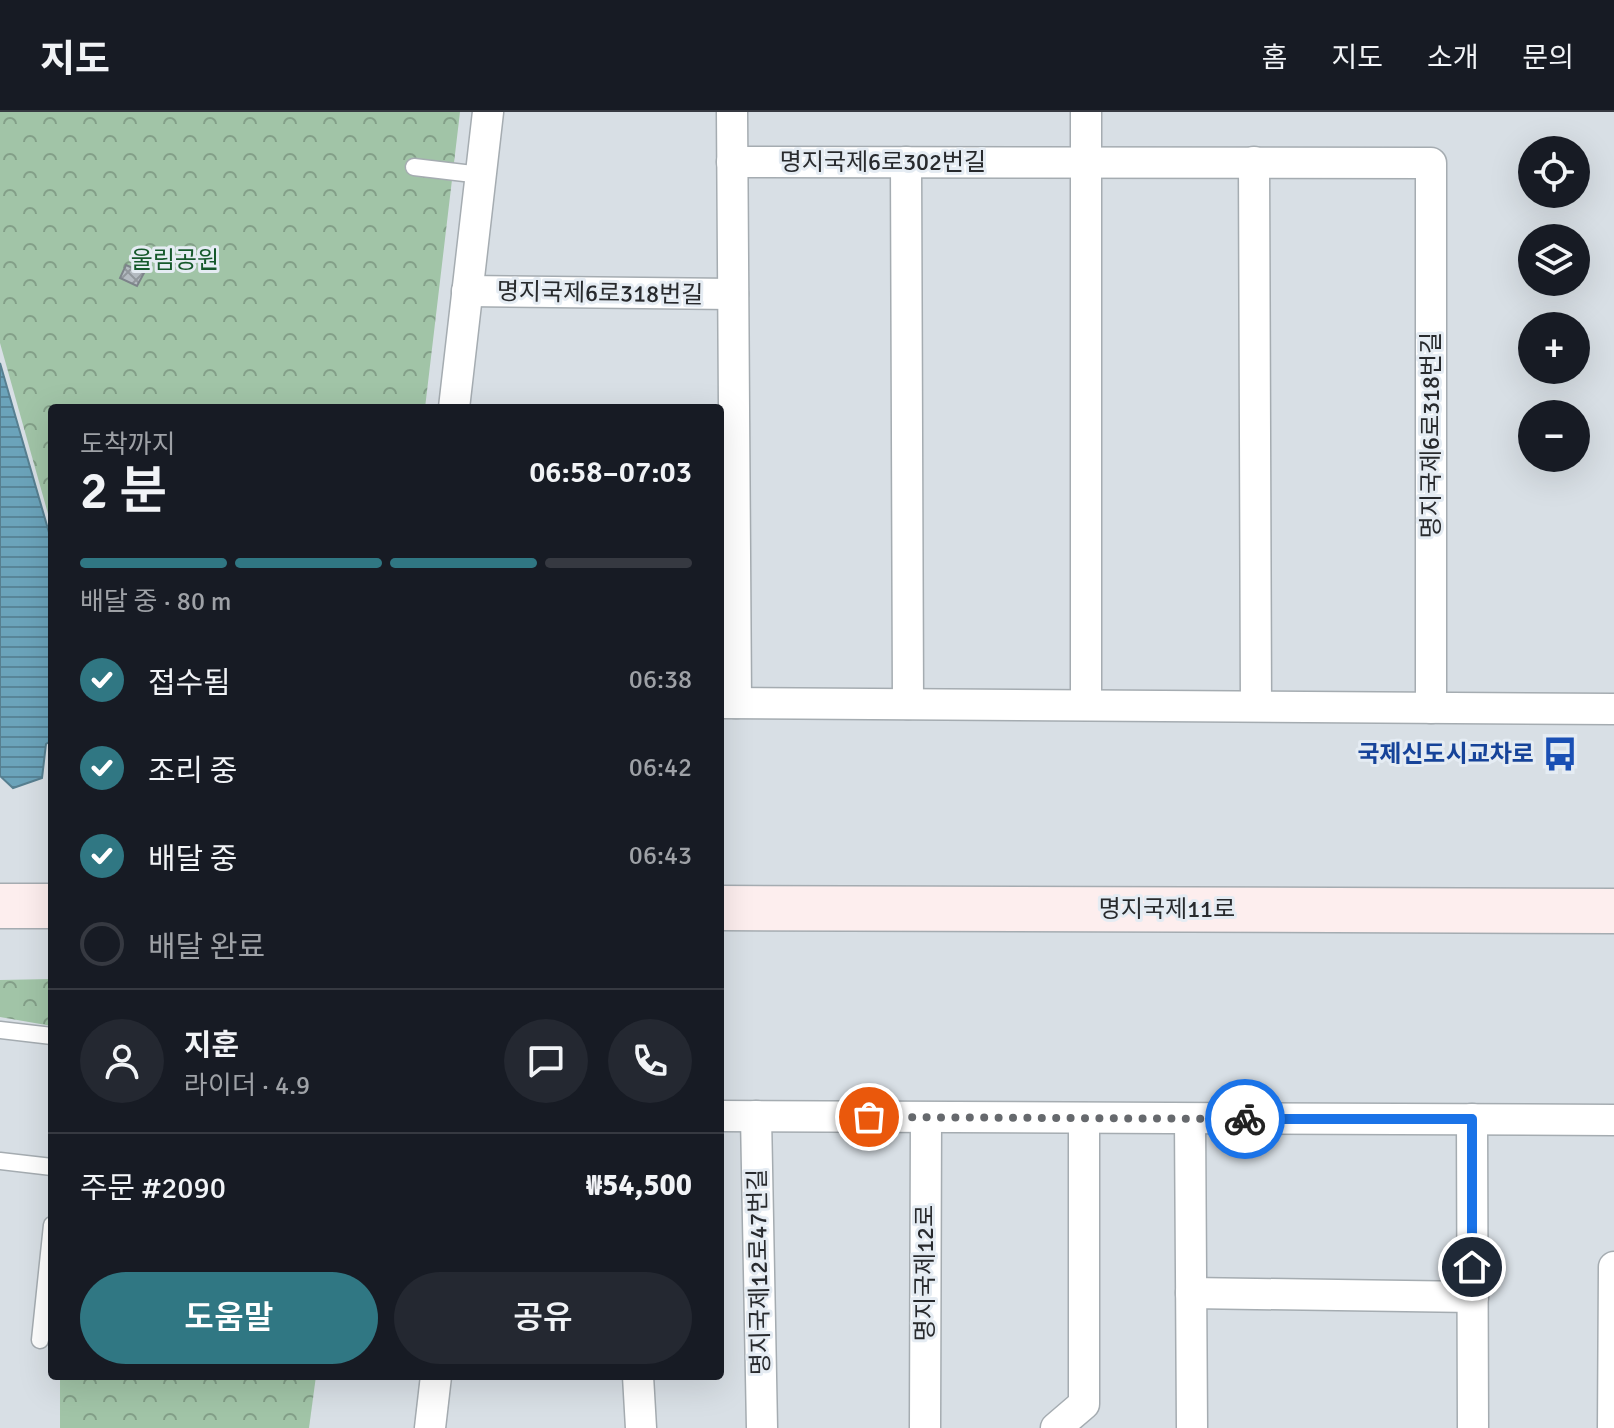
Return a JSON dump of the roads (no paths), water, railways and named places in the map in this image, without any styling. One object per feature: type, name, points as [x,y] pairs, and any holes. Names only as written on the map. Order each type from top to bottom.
[{"type":"main road","points":[[0,906],[48,906]]},
{"type":"main road","name":"명지국제11로","points":[[724,908],[1614,911]]},
{"type":"street","name":"명지국제6로318번길","points":[[454,404],[488,112]]},
{"type":"street","points":[[732,112],[732,162]]},
{"type":"street","points":[[1086,112],[1086,705]]},
{"type":"street","name":"명지국제6로318번길","points":[[732,162],[733,294],[727,503],[728,703],[1614,709]]},
{"type":"street","name":"명지국제6로302번길","points":[[732,162],[1431,163]]},
{"type":"street","points":[[906,162],[908,704]]},
{"type":"street","points":[[1254,162],[1256,706]]},
{"type":"street","name":"명지국제6로318번길","points":[[1431,163],[1431,708]]},
{"type":"street","name":"명지국제6로318번길","points":[[467,291],[733,294]]},
{"type":"street","points":[[724,930],[764,908]]},
{"type":"street","points":[[724,1116],[1614,1120]]},
{"type":"street","name":"명지국제12로47번길","points":[[756,1116],[762,1428]]},
{"type":"street","name":"명지국제12로","points":[[925,1428],[926,1118]]},
{"type":"street","points":[[1056,1428],[1084,1404],[1084,1118]]},
{"type":"street","points":[[1190,1119],[1192,1428]]},
{"type":"street","points":[[1472,1119],[1473,1428]]},
{"type":"street","points":[[1613,1428],[1614,1267]]},
{"type":"street","points":[[1191,1293],[1473,1297]]},
{"type":"street","points":[[430,1428],[436,1380]]},
{"type":"street","points":[[638,1380],[641,1428]]},
{"type":"lane","points":[[414,167],[481,175]]},
{"type":"lane","points":[[0,1030],[48,1036]]},
{"type":"lane","points":[[0,1161],[48,1167]]},
{"type":"lane","points":[[40,1340],[48,1263]]},
{"type":"water","points":[[0,363],[48,529],[48,743],[42,778],[13,788],[0,776]]},
{"type":"place","name":"국제신도시교차로","points":[[1560,754]]},
{"type":"park label","name":"울림공원","points":[[175,260]]}]
